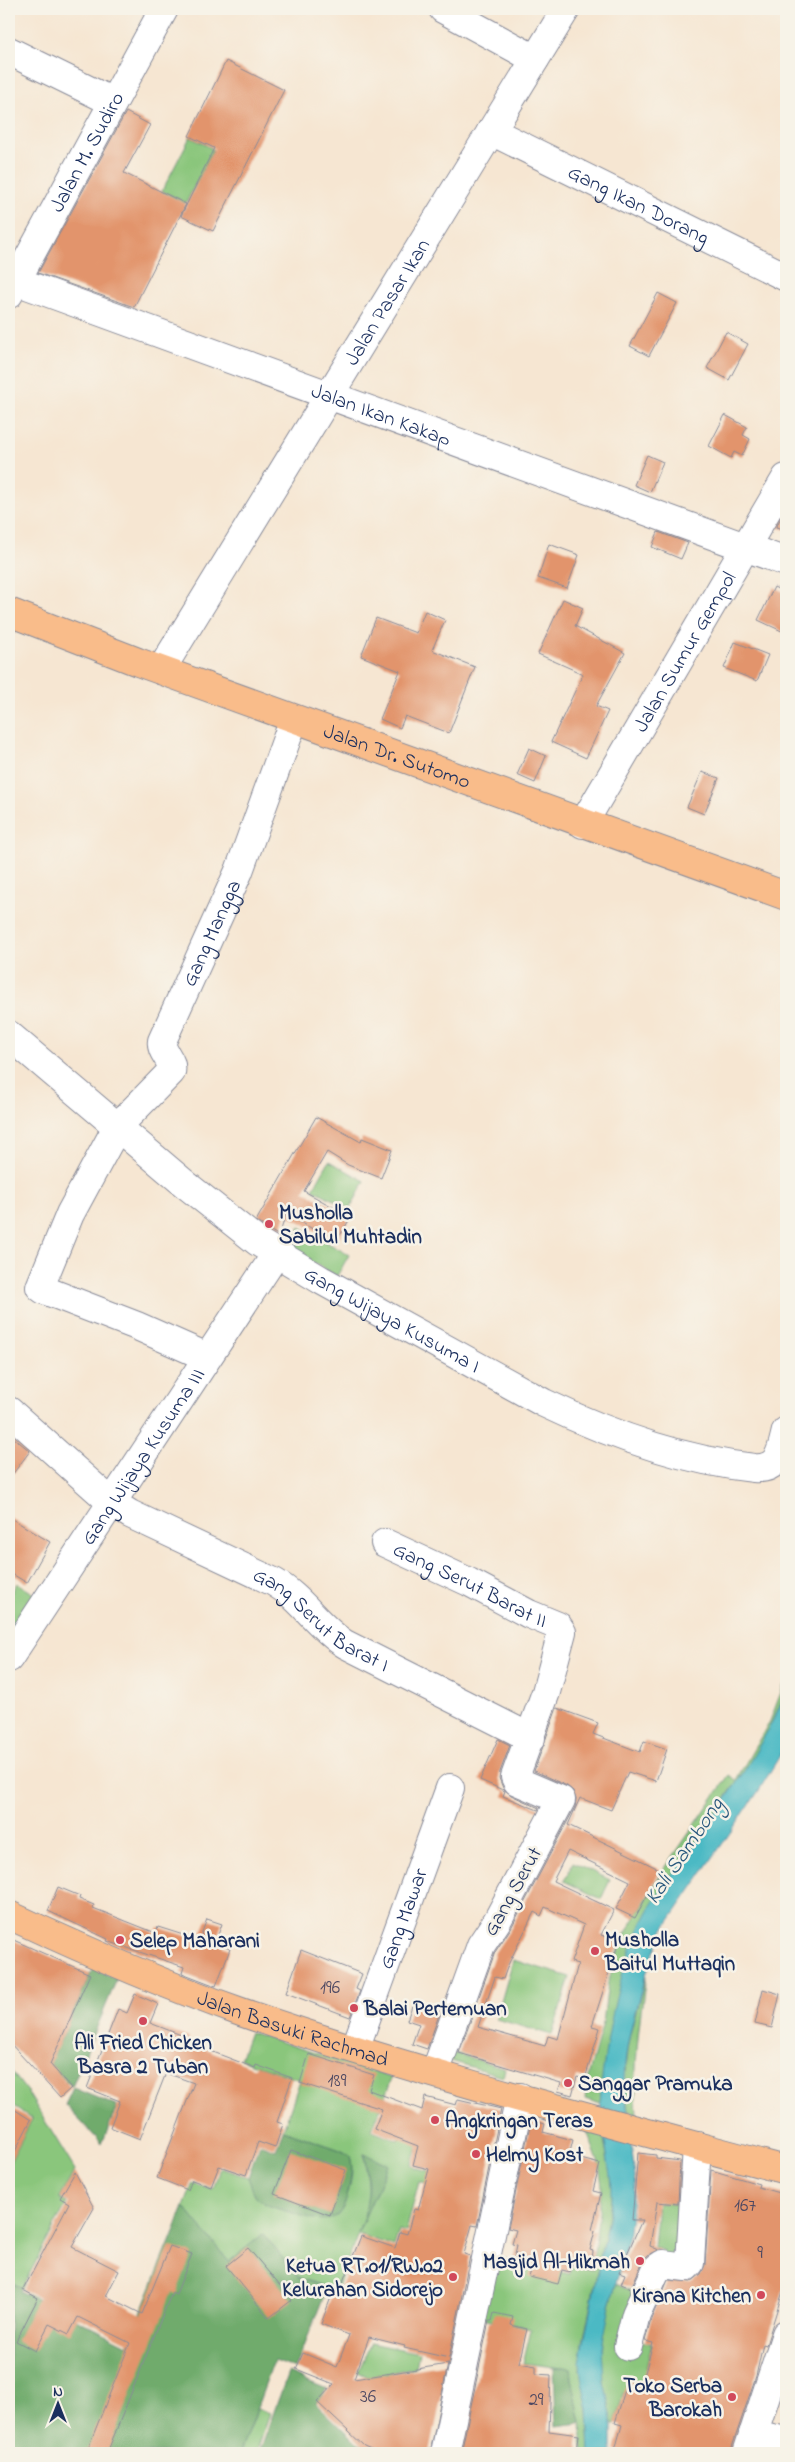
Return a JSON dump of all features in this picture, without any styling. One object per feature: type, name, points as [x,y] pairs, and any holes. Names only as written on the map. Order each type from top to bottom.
[{"type":"main road","name":"Jalan Dr. Sutomo","points":[[9,612],[294,719],[786,896]]},
{"type":"main road","name":"Jalan Basuki Rachmad","points":[[10,1919],[190,1992],[355,2050],[697,2146]]},
{"type":"main road","points":[[697,2146],[786,2170]]},
{"type":"street","name":"Jalan M. Sudiro","points":[[12,288],[164,9]]},
{"type":"street","points":[[443,9],[535,59]]},
{"type":"street","name":"Jalan Pasar Ikan","points":[[161,670],[566,9]]},
{"type":"street","points":[[9,51],[113,102]]},
{"type":"street","name":"Gang Ikan Dorang","points":[[490,132],[786,277]]},
{"type":"street","name":"Jalan Ikan Kakap","points":[[12,288],[328,395],[786,562]]},
{"type":"street","name":"Jalan Sumur Gempol","points":[[583,824],[786,478]]},
{"type":"street","name":"Gang Mangga","points":[[117,1127],[171,1072],[172,1064],[161,1049],[162,1041],[240,871],[294,719]]},
{"type":"street","name":"Gang Wijaya Kusuma I","points":[[9,1035],[224,1216],[276,1254],[544,1403],[629,1440],[727,1464],[764,1469],[772,1465],[777,1458],[786,1432]]},
{"type":"street","points":[[117,1127],[70,1214],[40,1288],[137,1326],[208,1357]]},
{"type":"street","name":"Gang Wijaya Kusuma III","points":[[9,1658],[110,1502],[276,1254]]},
{"type":"street","name":"Gang Serut Barat I","points":[[9,1411],[110,1502],[145,1522],[278,1585],[294,1596],[332,1636],[345,1644],[531,1738]]},
{"type":"street","name":"Gang Serut Barat II","points":[[385,1544],[561,1628],[562,1639],[531,1738]]},
{"type":"street","name":"Gang Serut","points":[[435,2072],[481,1945],[499,1916],[561,1800],[516,1778],[531,1738]]},
{"type":"street","name":"Gang Mawar","points":[[355,2050],[450,1788]]},
{"type":"street","points":[[445,2453],[520,2097]]},
{"type":"street","points":[[628,2346],[636,2314],[657,2268],[664,2264],[686,2266],[690,2263],[697,2146]]},
{"type":"street","points":[[786,2334],[750,2444],[786,2441]]},
{"type":"green space","points":[[190,137],[213,149],[186,203],[162,191]]},
{"type":"green space","points":[[329,1161],[365,1181],[350,1209],[313,1189]]},
{"type":"green space","points":[[300,1227],[349,1255],[337,1276],[288,1249]]},
{"type":"green space","points":[[17,1583],[36,1595],[10,1634],[9,1596]]},
{"type":"green space","points":[[786,1679],[786,1693],[756,1754],[652,1905],[638,1932],[615,2008],[604,2066],[600,2104],[585,2099],[587,2081],[603,2023],[608,1982],[621,1941],[663,1871],[729,1775],[736,1780],[770,1721]]},
{"type":"green space","points":[[573,1862],[610,1880],[601,1899],[564,1881]]},
{"type":"green space","points":[[513,1960],[570,1977],[552,2035],[496,2019]]},
{"type":"green space","points":[[93,1968],[117,1979],[72,2087],[50,2064]]},
{"type":"green space","points":[[646,1977],[636,2062],[637,2114],[628,2111],[625,2074],[626,2058],[628,2043]]},
{"type":"green space","points":[[250,2032],[392,2078],[372,2130],[398,2140],[401,2134],[419,2139],[411,2166],[432,2172],[429,2185],[419,2182],[406,2232],[399,2230],[394,2246],[358,2234],[336,2291],[298,2277],[263,2234],[229,2262],[184,2207],[193,2183],[213,2189],[220,2168],[248,2177],[255,2195],[265,2204],[337,2216],[344,2204],[350,2188],[352,2170],[349,2156],[340,2150],[283,2130],[300,2080],[240,2059]],"holes":[[[364,2154],[388,2165],[365,2216],[369,2189]]]},
{"type":"green space","points":[[447,2051],[505,2068],[503,2076],[444,2059]]},
{"type":"green space","points":[[9,2068],[28,2093],[75,2170],[59,2199],[67,2203],[22,2288],[9,2281],[11,2257],[9,2255],[9,2164],[32,2119],[9,2103]]},
{"type":"green space","points":[[73,2088],[117,2106],[102,2144],[65,2105]]},
{"type":"green space","points":[[283,2130],[340,2150],[350,2156],[350,2183],[342,2210],[336,2216],[321,2220],[301,2216],[267,2205],[258,2199],[254,2193],[248,2177],[259,2144],[276,2150]]},
{"type":"green space","points":[[587,2131],[603,2136],[612,2182],[611,2203],[583,2342],[580,2369],[588,2409],[590,2453],[583,2453],[581,2423],[570,2369],[523,2363],[531,2329],[479,2317],[492,2256],[570,2274],[572,2265],[592,2270],[602,2186],[599,2164]]},
{"type":"green space","points":[[364,2154],[388,2164],[358,2233],[365,2212],[368,2194]]},
{"type":"green space","points":[[658,2203],[690,2205],[689,2257],[654,2271],[663,2251],[654,2247]]},
{"type":"green space","points":[[184,2207],[229,2262],[263,2234],[298,2277],[327,2288],[295,2369],[274,2361],[240,2453],[9,2453],[9,2281],[22,2288],[20,2291],[128,2345]]},
{"type":"green space","points":[[616,2284],[636,2293],[634,2339],[652,2344],[646,2367],[652,2368],[644,2399],[623,2393],[615,2424],[612,2424],[602,2369],[602,2357],[607,2321]]},
{"type":"green space","points":[[371,2343],[419,2353],[416,2367],[369,2377],[358,2372]]},
{"type":"green space","points":[[554,2367],[570,2369],[581,2423],[556,2426]]},
{"type":"green space","points":[[288,2373],[327,2389],[316,2403],[357,2443],[376,2453],[259,2453]]},
{"type":"green space","points":[[257,2408],[270,2413],[256,2453],[240,2453]]},
{"type":"water","points":[[786,1693],[786,1742],[782,1752],[758,1792],[664,1929],[637,2003],[628,2044],[624,2080],[635,2177],[628,2239],[610,2306],[602,2347],[604,2382],[612,2419],[612,2453],[590,2453],[588,2409],[580,2362],[611,2203],[610,2173],[600,2101],[615,2002],[627,1959],[648,1911],[744,1772],[766,1734]]},
{"type":"building","points":[[226,61],[284,90],[213,231],[181,216],[214,148],[189,136]]},
{"type":"building","points":[[126,112],[150,125],[124,173],[186,204],[134,307],[38,273]]},
{"type":"building","points":[[658,293],[677,303],[649,356],[630,346]]},
{"type":"building","points":[[726,332],[748,344],[729,380],[707,368]]},
{"type":"building","points":[[725,415],[747,427],[743,435],[750,439],[742,456],[734,452],[731,458],[709,446]]},
{"type":"building","points":[[647,455],[663,462],[650,492],[634,485]]},
{"type":"building","points":[[786,508],[786,530],[776,527]]},
{"type":"building","points":[[658,532],[688,543],[681,559],[652,547]]},
{"type":"building","points":[[549,544],[579,555],[567,588],[538,578]]},
{"type":"building","points":[[774,587],[786,593],[786,633],[758,620]]},
{"type":"building","points":[[563,599],[583,608],[575,626],[625,653],[596,706],[608,711],[586,758],[551,742],[583,674],[538,654]]},
{"type":"building","points":[[425,611],[445,620],[432,650],[475,667],[449,733],[405,716],[400,728],[380,719],[400,671],[361,656],[376,618],[416,633]]},
{"type":"building","points":[[735,642],[768,655],[757,681],[724,668]]},
{"type":"building","points":[[529,748],[546,756],[535,783],[517,775]]},
{"type":"building","points":[[702,772],[719,778],[704,814],[687,807]]},
{"type":"building","points":[[316,1117],[361,1142],[362,1138],[392,1150],[381,1178],[348,1165],[327,1152],[304,1191],[351,1217],[336,1242],[286,1214],[279,1236],[256,1221]]},
{"type":"building","points":[[9,1434],[30,1451],[9,1479]]},
{"type":"building","points":[[9,1517],[50,1542],[27,1583],[9,1572]]},
{"type":"building","points":[[557,1708],[598,1723],[593,1734],[640,1752],[644,1741],[667,1749],[656,1781],[628,1772],[611,1810],[580,1798],[568,1825],[661,1870],[635,1918],[616,1909],[630,1881],[568,1851],[553,1881],[614,1910],[601,1935],[619,1941],[592,2026],[600,2028],[585,2079],[577,2077],[572,2095],[558,2091],[561,2083],[459,2053],[495,1952],[511,1928],[575,1807],[576,1799],[573,1791],[567,1786],[534,1771]],"holes":[[[545,1907],[584,1925],[571,1962],[578,1964],[558,2039],[548,2036],[545,2046],[478,2027],[495,1977],[503,1979],[534,1912],[541,1916]]]},
{"type":"building","points":[[498,1739],[510,1745],[499,1778],[503,1788],[511,1795],[539,1808],[538,1810],[503,1796],[505,1791],[480,1780]]},
{"type":"building","points":[[58,1887],[80,1896],[79,1899],[94,1905],[93,1908],[156,1933],[158,1927],[199,1940],[207,1919],[222,1924],[215,1943],[230,1949],[216,1986],[182,1973],[184,1967],[107,1941],[108,1939],[48,1911]]},
{"type":"building","points":[[9,1938],[90,1974],[50,2064],[71,2088],[60,2098],[9,2042]]},
{"type":"building","points":[[301,1950],[362,1974],[356,1989],[360,1991],[350,2017],[286,1993]]},
{"type":"building","points":[[763,1989],[780,1994],[772,2028],[755,2024]]},
{"type":"building","points":[[135,1994],[158,2004],[150,2023],[189,2038],[187,2042],[255,2068],[256,2065],[292,2078],[277,2122],[283,2124],[275,2148],[258,2142],[246,2175],[219,2166],[211,2187],[192,2180],[188,2190],[157,2178],[194,2083],[166,2073],[140,2139],[110,2127],[120,2101],[87,2088],[118,2009],[127,2013]]},
{"type":"building","points":[[413,2003],[440,2012],[427,2049],[412,2044],[419,2024],[407,2020]]},
{"type":"building","points":[[309,2054],[374,2075],[369,2090],[422,2110],[425,2097],[456,2105],[458,2099],[501,2109],[477,2226],[472,2225],[464,2254],[470,2256],[449,2358],[404,2348],[405,2346],[369,2337],[354,2379],[448,2364],[430,2453],[380,2453],[364,2446],[317,2402],[334,2384],[296,2369],[303,2353],[337,2367],[349,2335],[321,2324],[333,2292],[338,2294],[361,2236],[395,2248],[400,2232],[407,2234],[414,2209],[418,2210],[429,2169],[413,2165],[418,2146],[374,2129],[382,2109],[300,2083]]},
{"type":"building","points":[[9,2106],[31,2120],[9,2163]]},
{"type":"building","points":[[531,2120],[545,2124],[543,2132],[573,2140],[569,2156],[600,2164],[593,2191],[601,2193],[592,2230],[595,2231],[590,2250],[593,2251],[591,2269],[571,2264],[570,2272],[562,2270],[558,2284],[529,2277],[533,2264],[514,2259],[517,2245],[512,2244],[516,2230],[508,2228]]},
{"type":"building","points":[[291,2150],[346,2170],[330,2215],[274,2194]]},
{"type":"building","points":[[638,2153],[656,2155],[656,2158],[680,2161],[678,2204],[657,2202],[650,2246],[659,2250],[648,2255],[643,2261],[631,2288],[621,2284],[625,2274],[619,2272],[642,2220],[632,2220]]},
{"type":"building","points":[[711,2170],[759,2184],[758,2187],[786,2195],[786,2288],[784,2288],[766,2345],[763,2344],[756,2376],[730,2453],[626,2453],[615,2450],[622,2425],[615,2423],[628,2380],[642,2384],[653,2343],[645,2341],[651,2319],[668,2280],[691,2282],[701,2274],[705,2265]]},
{"type":"building","points":[[75,2172],[94,2208],[72,2247],[119,2271],[106,2296],[142,2314],[170,2246],[192,2254],[176,2294],[172,2292],[107,2453],[86,2453],[130,2343],[78,2317],[69,2334],[49,2324],[35,2351],[16,2341],[38,2298],[23,2290],[69,2203],[60,2198]]},
{"type":"building","points":[[248,2248],[292,2300],[269,2318],[226,2266]]},
{"type":"building","points":[[494,2313],[513,2317],[511,2325],[527,2329],[519,2363],[536,2366],[536,2374],[551,2375],[549,2431],[579,2435],[577,2452],[461,2453],[489,2321],[492,2321]]},
{"type":"place","name":"Musholla Sabilul Muhtadin","points":[[269,1224]]},
{"type":"place","name":"Selep Maharani","points":[[120,1940]]},
{"type":"place","name":"Musholla Baitul Muttaqin","points":[[595,1951]]},
{"type":"place","name":"Balai Pertemuan","points":[[354,2008]]},
{"type":"place","name":"Ali Fried Chicken Basra 2 Tuban","points":[[143,2021]]},
{"type":"place","name":"Sanggar Pramuka","points":[[568,2083]]},
{"type":"place","name":"Angkringan Teras","points":[[435,2120]]},
{"type":"place","name":"Helmy Kost","points":[[476,2154]]},
{"type":"place","name":"Masjid Al-Hikmah","points":[[640,2261]]},
{"type":"place","name":"Ketua RT.01/RW.02 Kelurahan Sidorejo","points":[[453,2277]]},
{"type":"place","name":"Kirana Kitchen","points":[[761,2295]]},
{"type":"place","name":"Toko Serba Barokah","points":[[732,2397]]},
{"type":"water label","name":"Kali Sambong","points":[[683,1850]]}]
